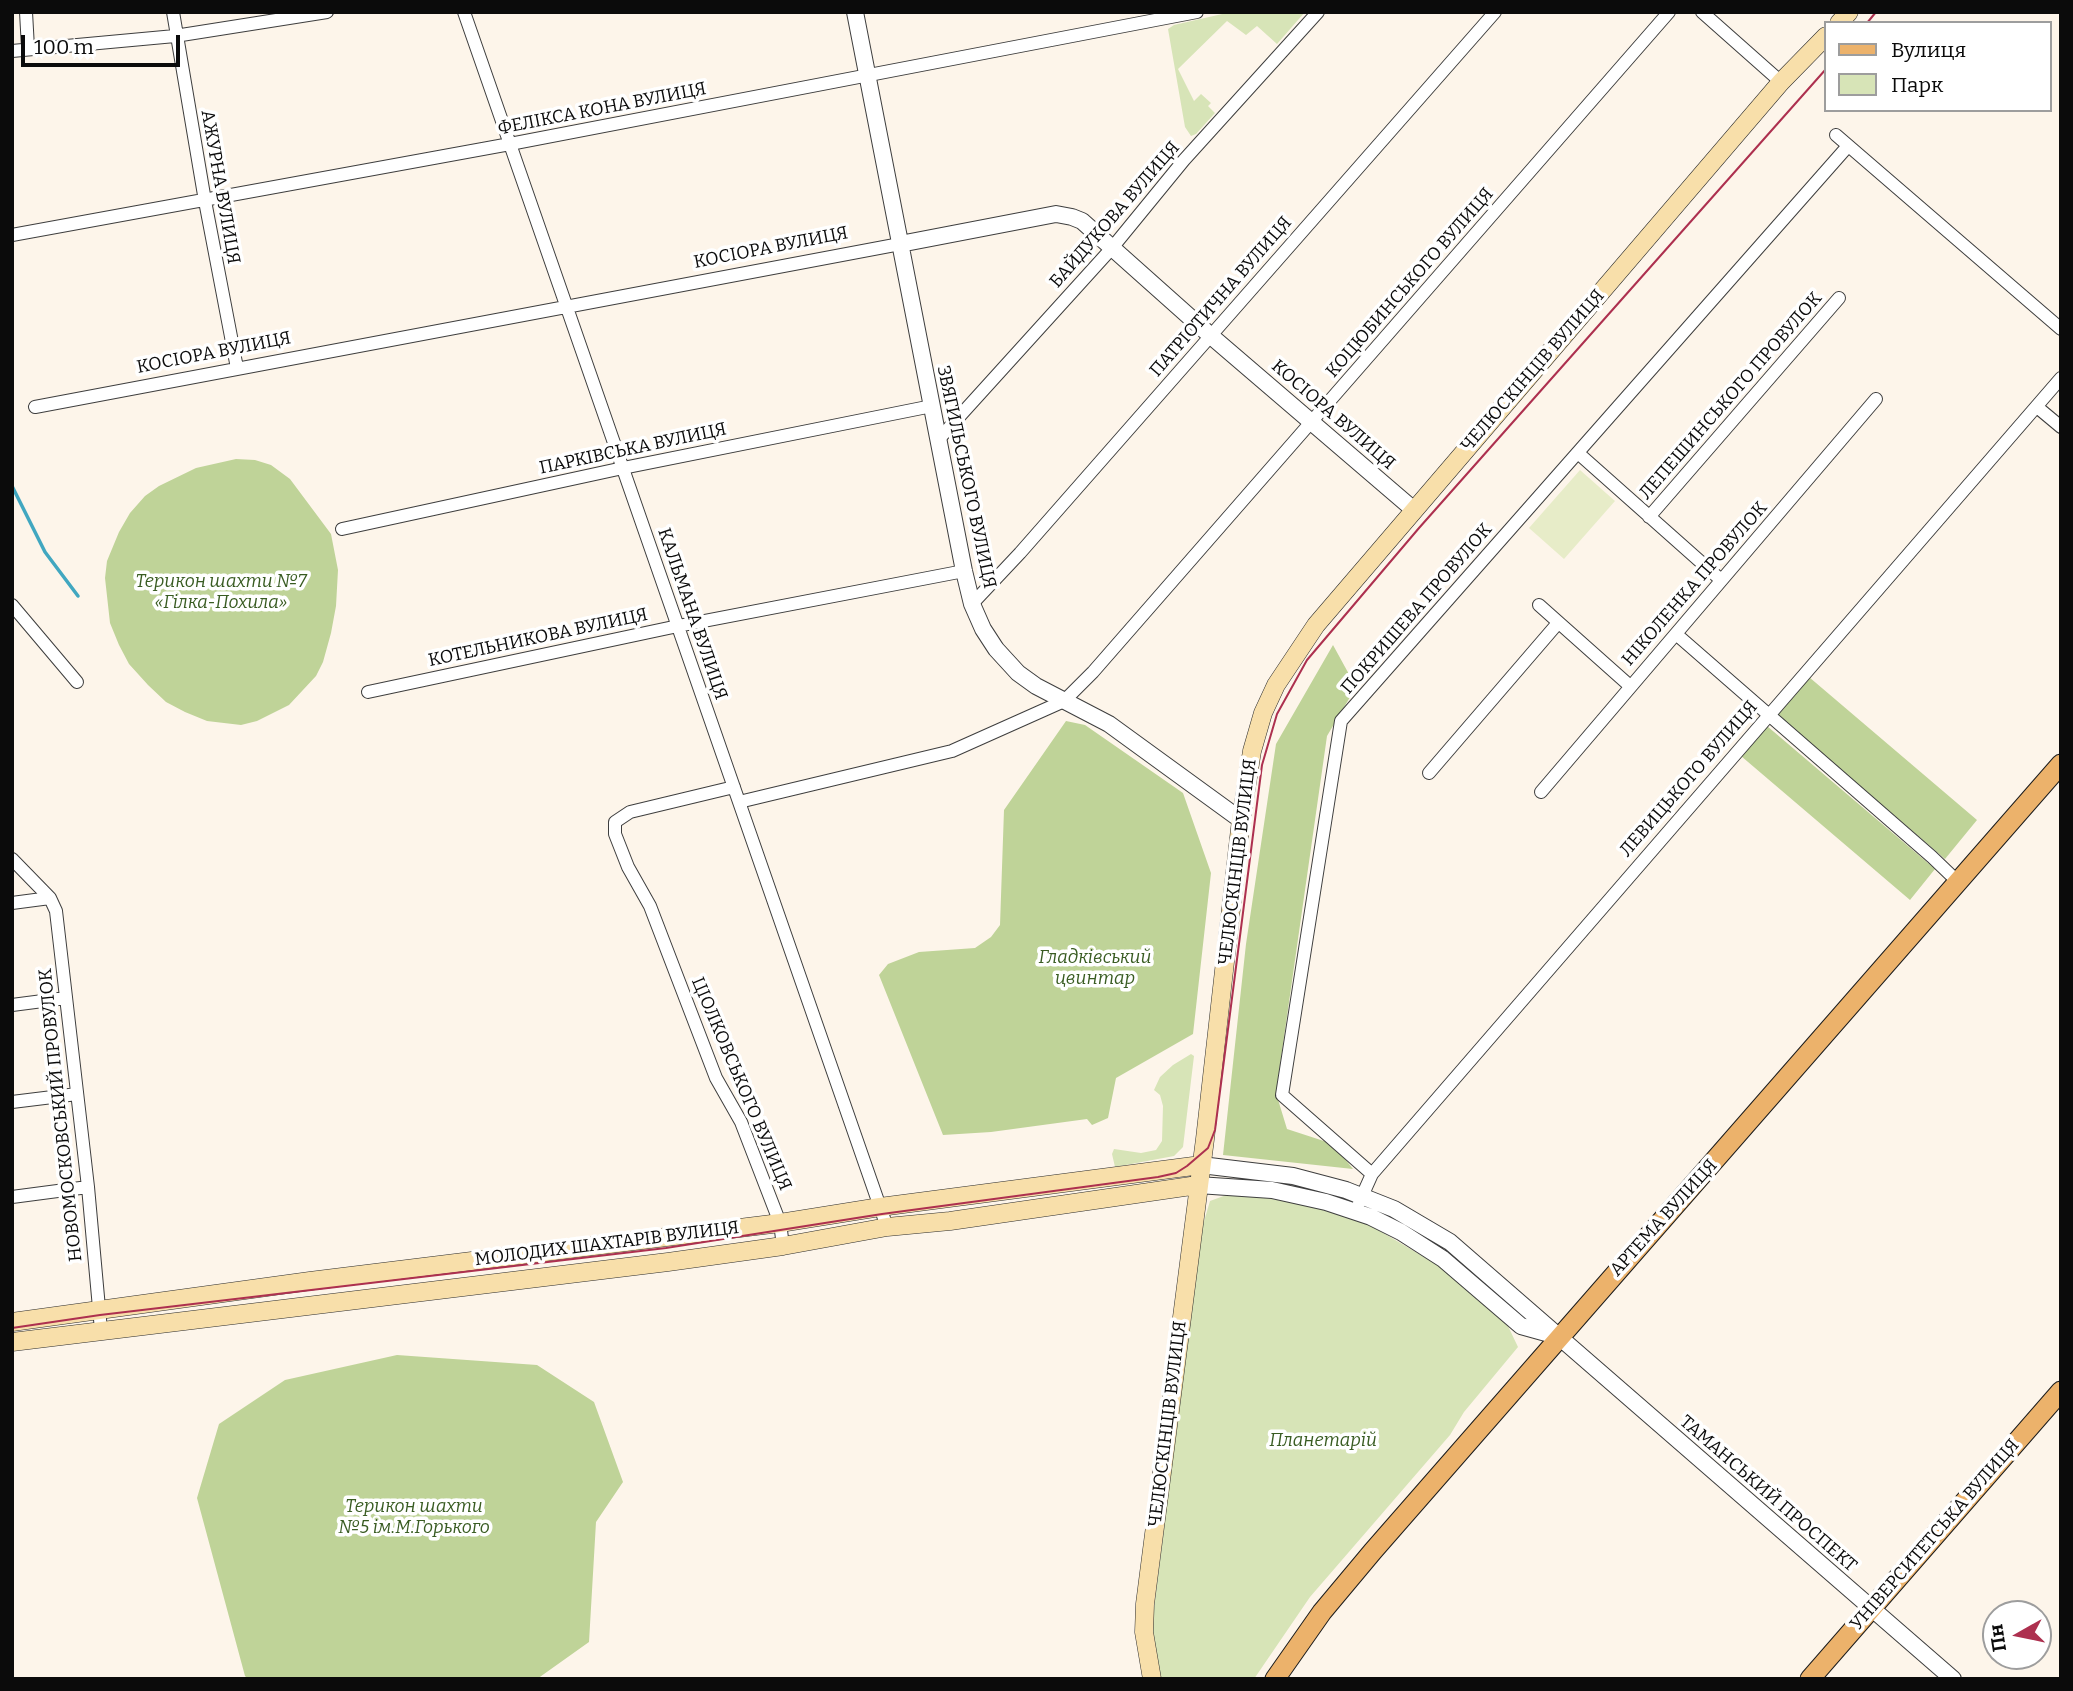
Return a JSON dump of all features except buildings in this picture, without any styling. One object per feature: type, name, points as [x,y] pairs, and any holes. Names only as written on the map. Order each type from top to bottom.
[{"type":"main road","name":"ЧЕЛЮСКІНЦІВ ВУЛИЦЯ","points":[[1152,1679],[1144,1632],[1145,1604],[1201,1165],[1241,820],[1252,751],[1263,713],[1276,685],[1316,625],[1781,82],[1825,37]]},
{"type":"main road","name":"АРТЕМА ВУЛИЦЯ","points":[[1275,1679],[1308,1630],[1343,1586],[2061,764]]},
{"type":"main road","name":"МОЛОДИХ ШАХТАРІВ ВУЛИЦЯ","points":[[12,1322],[310,1281],[780,1223],[880,1207],[1201,1165]]},
{"type":"main road","name":"МОЛОДИХ ШАХТАРІВ ВУЛИЦЯ","points":[[12,1342],[101,1329],[668,1262],[783,1246],[887,1227],[950,1221],[1198,1185]]},
{"type":"main road","name":"УНІВЕРСИТЕТСЬКА ВУЛИЦЯ","points":[[1810,1679],[2061,1391]]},
{"type":"street","points":[[26,12],[28,48]]},
{"type":"street","name":"АЖУРНА ВУЛИЦЯ","points":[[173,12],[175,36],[237,368]]},
{"type":"street","points":[[12,51],[175,36],[324,12]]},
{"type":"street","name":"КАЛЬМАНА ВУЛИЦЯ","points":[[464,12],[887,1227]]},
{"type":"street","name":"ЗВЯГИЛЬСЬКОГО ВУЛИЦЯ","points":[[855,12],[964,571],[972,604],[983,629],[996,649],[1018,673],[1036,686],[1109,724],[1241,820]]},
{"type":"street","name":"ФЕЛІКСА КОНА ВУЛИЦЯ","points":[[12,235],[510,144],[1197,12]]},
{"type":"street","name":"БАЙДУКОВА ВУЛИЦЯ","points":[[938,440],[1112,248],[1184,160],[1318,12]]},
{"type":"street","name":"ПАТРІОТИЧНА ВУЛИЦЯ","points":[[972,604],[1495,12]]},
{"type":"street","name":"КОЦЮБИНСЬКОГО ВУЛИЦЯ","points":[[1064,701],[1102,662],[1669,12]]},
{"type":"street","points":[[1702,12],[1781,82]]},
{"type":"street","points":[[1836,135],[2061,329]]},
{"type":"street","name":"ПОКРИШЕВА ПРОВУЛОК","points":[[1372,1174],[1282,1095],[1341,721],[1848,146]]},
{"type":"street","name":"КОСІОРА ВУЛИЦЯ","points":[[35,407],[1056,214],[1082,221],[1414,510]]},
{"type":"street","name":"ЛЕПЕШИНСЬКОГО ПРОВУЛОК","points":[[1649,517],[1839,298]]},
{"type":"street","name":"ЛЕВИЦЬКОГО ВУЛИЦЯ","points":[[1356,1211],[1372,1174],[2061,378]]},
{"type":"street","name":"НІКОЛЕНКА ПРОВУЛОК","points":[[1541,792],[1876,399]]},
{"type":"street","name":"ПАРКІВСЬКА ВУЛИЦЯ","points":[[342,530],[623,468],[932,406]]},
{"type":"street","points":[[2037,407],[2061,427]]},
{"type":"street","points":[[1578,453],[1721,580]]},
{"type":"street","name":"КОТЕЛЬНИКОВА ВУЛИЦЯ","points":[[368,692],[678,626],[964,571]]},
{"type":"street","points":[[12,605],[77,682]]},
{"type":"street","points":[[1539,605],[1630,686]]},
{"type":"street","points":[[1429,773],[1558,623]]},
{"type":"street","points":[[1676,634],[1957,881]]},
{"type":"street","points":[[739,802],[952,751],[1064,701]]},
{"type":"street","name":"ЦІОЛКОВСЬКОГО ВУЛИЦЯ","points":[[734,787],[630,812],[615,822],[615,834],[628,867],[650,906],[716,1078],[741,1122],[780,1223],[783,1246]]},
{"type":"street","points":[[12,859],[50,898]]},
{"type":"street","points":[[12,903],[50,898]]},
{"type":"street","name":"НОВОМОСКОВСЬКИЙ ПРОВУЛОК","points":[[50,898],[56,911],[88,1187],[101,1329]]},
{"type":"street","points":[[12,1005],[66,999]]},
{"type":"street","points":[[12,1102],[77,1094]]},
{"type":"street","name":"ТАМАНСЬКИЙ ПРОСПЕКТ","points":[[1201,1165],[1293,1176],[1363,1195],[1415,1220],[1450,1242],[1953,1679]]},
{"type":"street","name":"ТАМАНСЬКИЙ ПРОСПЕКТ","points":[[1198,1185],[1272,1190],[1356,1211],[1401,1232],[1443,1259],[1521,1326],[1559,1337]]},
{"type":"street","points":[[12,1197],[88,1187]]},
{"type":"green space","points":[[1231,12],[1305,12],[1277,44],[1257,26],[1246,35],[1227,21],[1178,69],[1194,101],[1201,94],[1211,103],[1208,106],[1215,113],[1191,136],[1185,127],[1168,29],[1174,25]]},
{"type":"green space","name":"Терикон шахти №7 «Гілка-Похила»","points":[[236,459],[255,460],[271,465],[290,479],[331,534],[338,570],[331,633],[316,676],[289,705],[257,721],[241,725],[207,721],[185,712],[166,702],[148,685],[129,664],[110,623],[105,578],[107,561],[119,532],[130,513],[145,496],[196,468]]},
{"type":"green space","points":[[1580,470],[1615,501],[1564,559],[1529,528]]},
{"type":"green space","points":[[1333,645],[1356,687],[1327,736],[1276,1093],[1287,1129],[1333,1144],[1353,1169],[1223,1155],[1246,944],[1276,744]]},
{"type":"green space","points":[[1809,677],[1977,820],[1945,859],[1777,715]]},
{"type":"green space","name":"Гладківський цвинтар","points":[[1066,721],[1085,725],[1183,793],[1211,873],[1193,1034],[1116,1078],[1108,1118],[1092,1125],[1087,1119],[991,1132],[943,1135],[879,975],[888,964],[919,952],[975,948],[991,937],[1000,925],[1004,810]]},
{"type":"green space","points":[[1767,726],[1935,869],[1910,900],[1741,756]]},
{"type":"green space","points":[[1191,1054],[1194,1056],[1183,1147],[1174,1156],[1115,1167],[1112,1154],[1114,1149],[1141,1153],[1156,1150],[1162,1141],[1163,1106],[1160,1095],[1154,1090],[1160,1077]]},
{"type":"green space","name":"Планетарій","points":[[1232,1193],[1304,1204],[1368,1224],[1441,1267],[1507,1324],[1518,1347],[1464,1412],[1450,1435],[1310,1597],[1254,1679],[1158,1679],[1152,1624],[1202,1228],[1210,1201]]},
{"type":"green space","name":"Терикон шахти №5 ім.М.Горького","points":[[397,1355],[537,1365],[594,1402],[623,1482],[596,1522],[589,1642],[537,1679],[248,1679],[197,1498],[219,1424],[285,1380]]},
{"type":"waterway","points":[[12,486],[45,552],[78,596]]},
{"type":"tram line","points":[[1869,21],[1876,12]]},
{"type":"tram line","points":[[12,1328],[100,1315],[666,1248],[882,1214],[1158,1177],[1176,1173],[1187,1166],[1208,1148],[1215,1130],[1262,765],[1277,714],[1307,660],[1419,528],[1825,70]]}]
